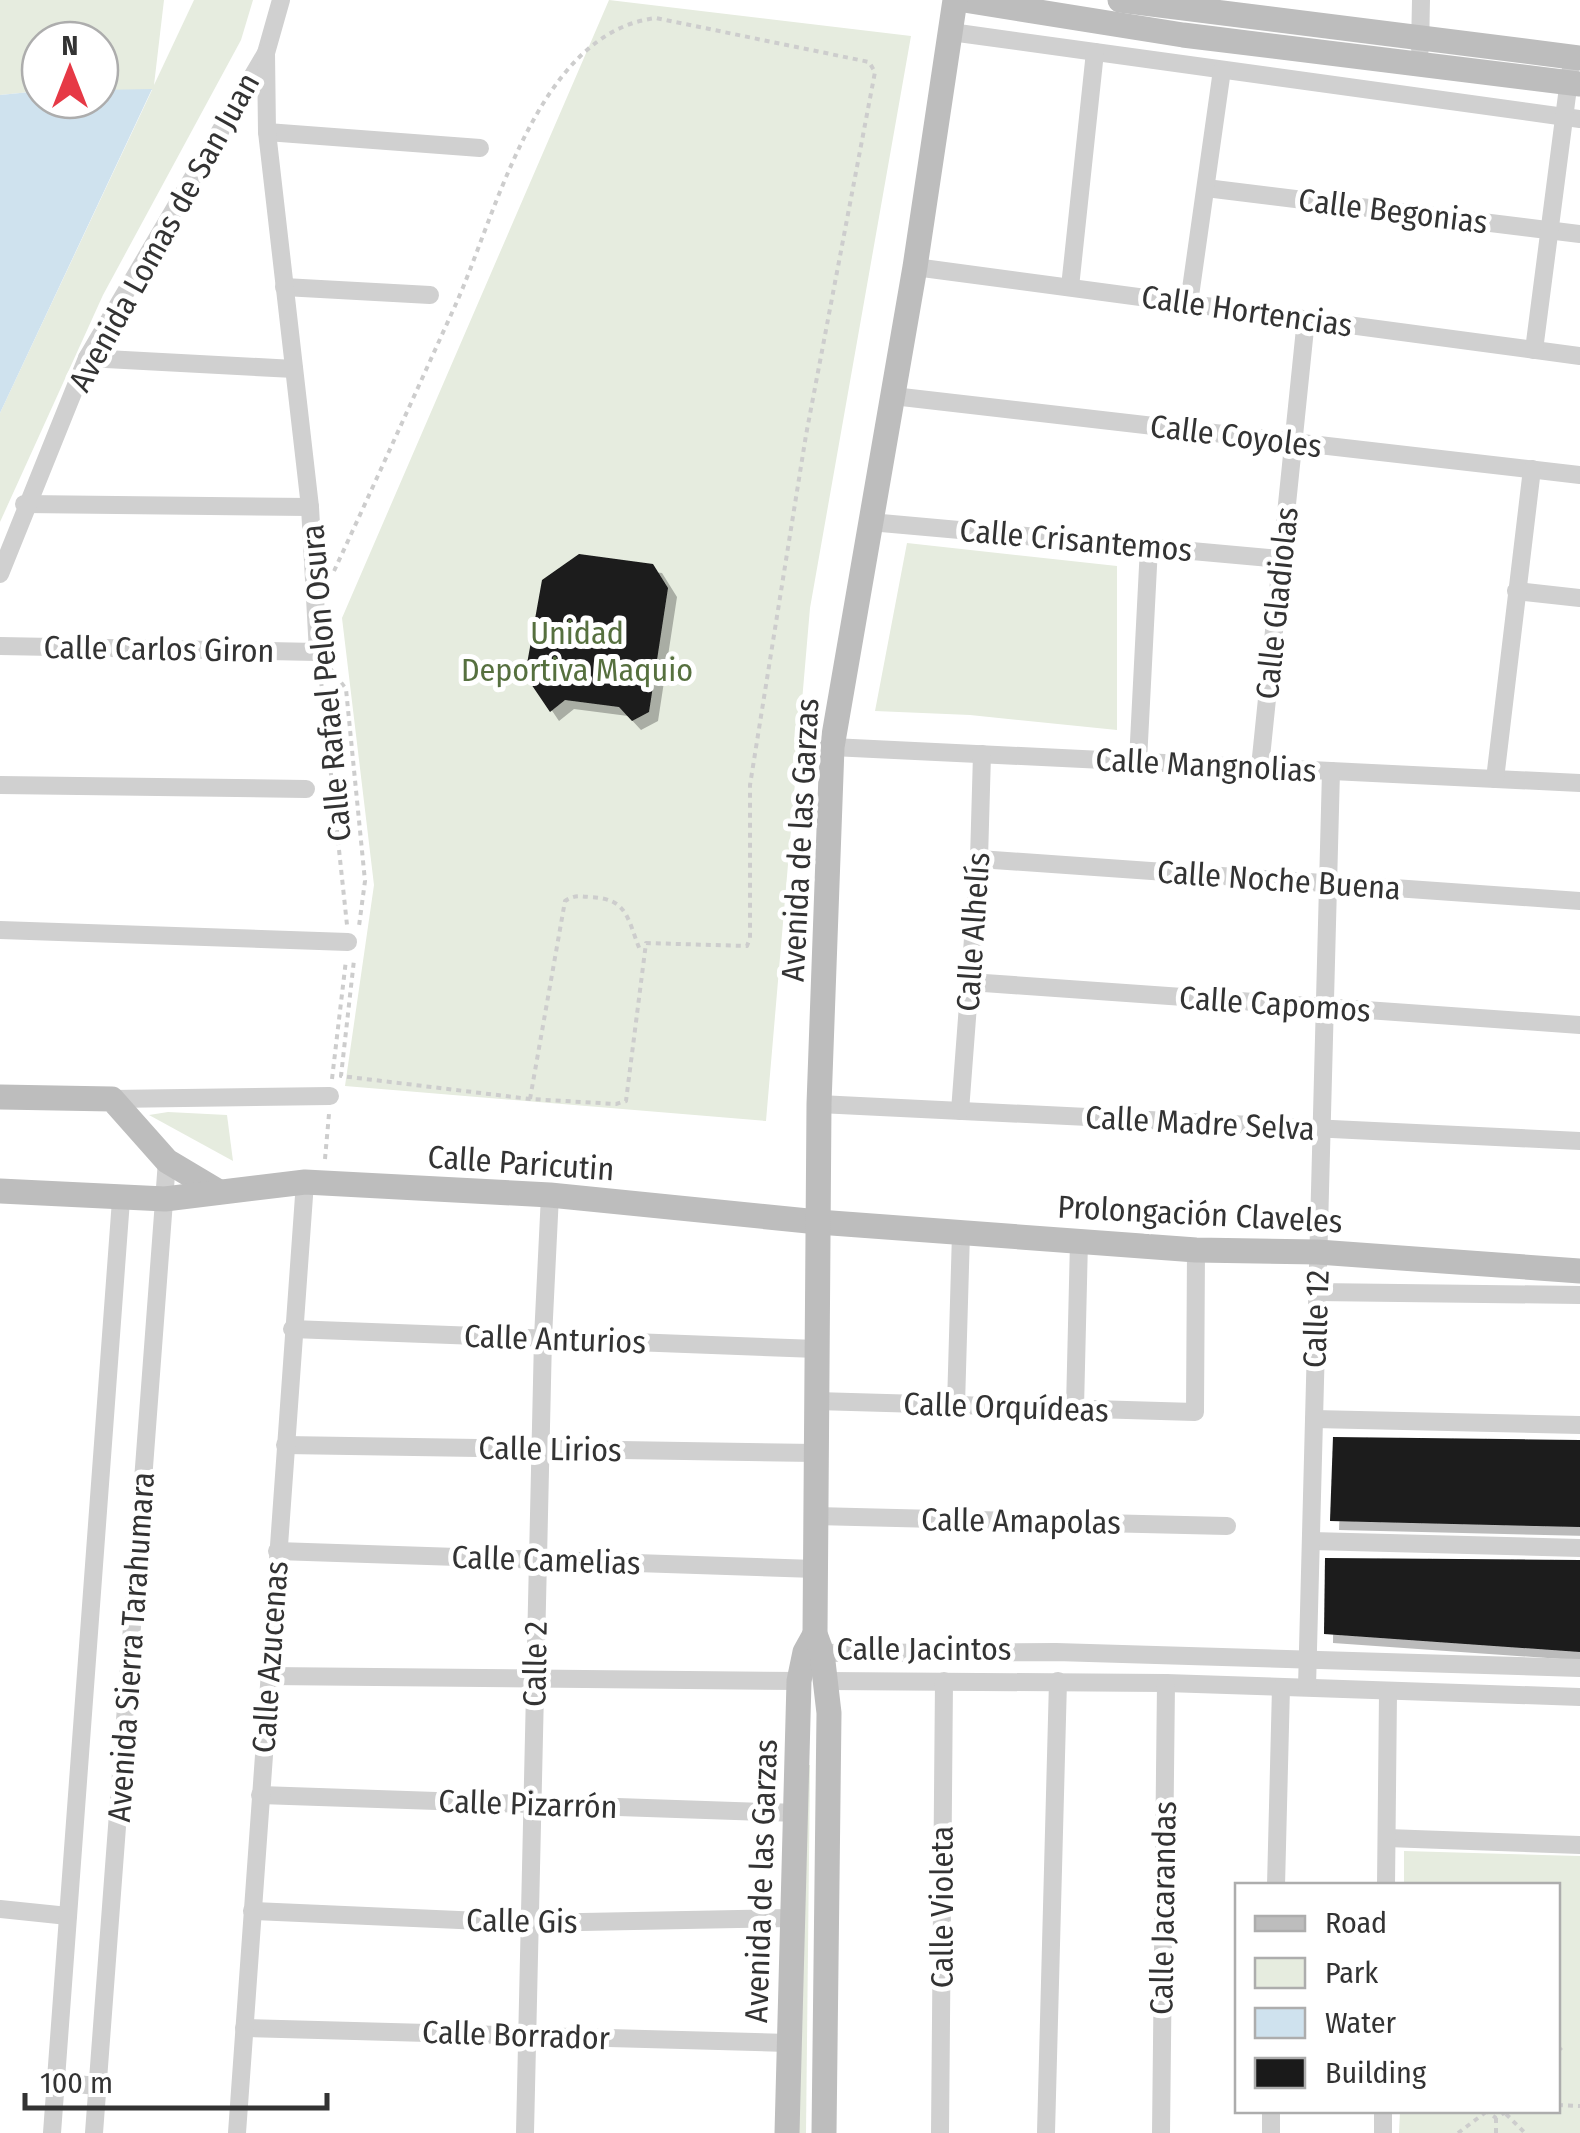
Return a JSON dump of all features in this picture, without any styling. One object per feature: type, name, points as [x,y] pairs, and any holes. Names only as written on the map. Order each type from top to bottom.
[{"type":"street","name":"Avenida Lomas de San Juan","points":[[0,574],[24,504],[87,358],[266,53],[281,0]]},
{"type":"street","name":"Avenida de las Garzas","points":[[824,2133],[826,1682],[814,1646],[815,1453],[820,1104],[832,746],[915,266],[955,0]]},
{"type":"street","points":[[964,0],[1183,34],[1420,52],[1575,70],[1572,118],[1549,230],[1534,350]]},
{"type":"street","points":[[1120,0],[1183,4],[1420,52]]},
{"type":"street","points":[[1420,52],[1421,0]]},
{"type":"street","points":[[1183,4],[1183,34]]},
{"type":"street","points":[[952,32],[1572,118]]},
{"type":"street","points":[[1070,287],[1094,52]]},
{"type":"street","name":"Calle Rafael Pelon Osura","points":[[266,53],[266,132],[310,506],[318,652]]},
{"type":"street","points":[[1190,304],[1222,70]]},
{"type":"street","points":[[266,132],[480,148]]},
{"type":"street","name":"Calle Begonias","points":[[1206,188],[1580,234]]},
{"type":"street","name":"Calle Hortencias","points":[[915,266],[1580,356]]},
{"type":"street","points":[[284,287],[430,295]]},
{"type":"street","name":"Calle Gladiolas","points":[[1260,767],[1306,319]]},
{"type":"street","points":[[87,358],[294,369]]},
{"type":"street","name":"Calle Coyoles","points":[[892,396],[1580,475]]},
{"type":"street","points":[[1495,779],[1532,469]]},
{"type":"street","points":[[24,504],[310,506]]},
{"type":"street","name":"Calle Crisantemos","points":[[870,522],[1281,558]]},
{"type":"street","points":[[1138,761],[1149,547]]},
{"type":"street","points":[[1516,591],[1580,598]]},
{"type":"street","name":"Calle Carlos Giron","points":[[0,646],[318,652]]},
{"type":"street","name":"Calle Mangnolias","points":[[832,746],[1580,783]]},
{"type":"street","name":"Calle Alhelís","points":[[960,1111],[979,859],[982,754]]},
{"type":"street","name":"Calle 12","points":[[1306,1688],[1331,771]]},
{"type":"street","points":[[0,785],[306,789]]},
{"type":"street","name":"Calle Noche Buena","points":[[979,859],[1580,901]]},
{"type":"street","points":[[0,930],[353,945]]},
{"type":"street","name":"Calle Capomos","points":[[970,982],[1580,1025]]},
{"type":"street","points":[[0,1097],[330,1096]]},
{"type":"street","points":[[112,1099],[168,1161],[219,1192]]},
{"type":"street","name":"Calle Madre Selva","points":[[820,1104],[1580,1141]]},
{"type":"street","name":"Avenida Sierra Tarahumara","points":[[94,2133],[168,1161]]},
{"type":"street","name":"Calle Paricutin","points":[[0,1191],[164,1200],[314,1182],[550,1195],[818,1222]]},
{"type":"street","name":"Calle Azucenas","points":[[237,2133],[292,1329],[314,1182]]},
{"type":"street","name":"Calle 2","points":[[525,2133],[542,1338],[550,1195]]},
{"type":"street","name":"Avenida Sierra Tarahumara","points":[[52,2133],[121,1200]]},
{"type":"street","name":"Prolongación Claveles","points":[[818,1222],[1196,1250],[1318,1252],[1580,1271]]},
{"type":"street","points":[[956,1405],[961,1232]]},
{"type":"street","points":[[1075,1408],[1079,1241]]},
{"type":"street","name":"Calle Orquídeas","points":[[816,1402],[1195,1412],[1196,1250]]},
{"type":"street","points":[[1316,1292],[1580,1295]]},
{"type":"street","name":"Calle Anturios","points":[[292,1329],[817,1349]]},
{"type":"street","points":[[1314,1419],[1580,1425]]},
{"type":"street","name":"Calle Lirios","points":[[284,1446],[815,1453]]},
{"type":"street","name":"Calle Amapolas","points":[[815,1516],[1226,1526]]},
{"type":"street","points":[[1311,1541],[1580,1548]]},
{"type":"street","name":"Calle Camelias","points":[[277,1550],[815,1569]]},
{"type":"street","name":"Avenida de las Garzas","points":[[787,2133],[799,1682],[814,1646]]},
{"type":"street","name":"Calle Jacintos","points":[[814,1646],[1308,1657],[1580,1668]]},
{"type":"street","name":"Calle Jacintos","points":[[268,1676],[1166,1683],[1580,1697]]},
{"type":"street","name":"Calle Violeta","points":[[940,2133],[944,1682]]},
{"type":"street","points":[[1046,2133],[1058,1682]]},
{"type":"street","name":"Calle Jacarandas","points":[[1161,2133],[1166,1683]]},
{"type":"street","points":[[1276,1883],[1281,1687]]},
{"type":"street","points":[[1386,1883],[1388,1693]]},
{"type":"street","name":"Calle Pizarrón","points":[[260,1795],[796,1813]]},
{"type":"street","points":[[1387,1838],[1580,1844]]},
{"type":"street","points":[[0,1909],[68,1916]]},
{"type":"street","name":"Calle Gis","points":[[252,1911],[530,1924],[792,1918]]},
{"type":"street","name":"Calle Borrador","points":[[244,2028],[788,2043]]},
{"type":"street","points":[[56,2082],[98,2086]]},
{"type":"path","points":[[318,652],[346,689],[365,882],[353,945],[341,1076],[530,1099],[616,1104],[626,1101],[641,953],[646,943],[747,946],[750,938],[750,785],[806,435],[875,72],[869,62],[656,18],[630,22],[574,64],[514,151],[458,300],[332,577]]},
{"type":"path","name":"Calle Rafael Pelon Osura","points":[[314,1182],[353,945],[318,652]]},
{"type":"path","points":[[530,1099],[565,900],[572,896],[610,898],[621,905],[641,953]]},
{"type":"path","points":[[1458,2133],[1483,2113]]},
{"type":"path","points":[[1488,2113],[1496,2118]]},
{"type":"path","points":[[1496,2118],[1506,2113]]},
{"type":"path","points":[[1509,2113],[1525,2133]]},
{"type":"path","points":[[1496,2118],[1496,2133]]},
{"type":"green space","points":[[0,0],[164,0],[154,85],[194,0],[253,0],[241,40],[103,295],[0,522],[0,413],[152,90],[120,90],[120,20],[20,20],[20,93],[0,95]]},
{"type":"green space","name":"Unidad Deportiva Maquio","points":[[609,0],[911,36],[810,608],[766,1121],[345,1086],[374,885],[342,618]]},
{"type":"green space","points":[[907,543],[1117,566],[1117,730],[970,715],[875,711]]},
{"type":"green space","points":[[149,1115],[227,1115],[233,1161]]},
{"type":"green space","points":[[801,1765],[810,1765],[806,2133],[793,2133]]},
{"type":"green space","points":[[1404,1851],[1580,1856],[1580,2133],[1399,2133],[1400,2113],[1560,2113],[1560,1883],[1404,1883]]},
{"type":"water","points":[[152,89],[0,413],[0,95],[20,93],[20,120],[120,120],[120,90]]},
{"type":"building","points":[[579,554],[653,564],[668,588],[649,712],[632,721],[619,707],[565,700],[550,712],[525,675],[542,580]]},
{"type":"building","points":[[1333,1437],[1580,1440],[1580,1527],[1330,1521]]},
{"type":"building","points":[[1325,1558],[1580,1560],[1580,1652],[1324,1634]]}]
